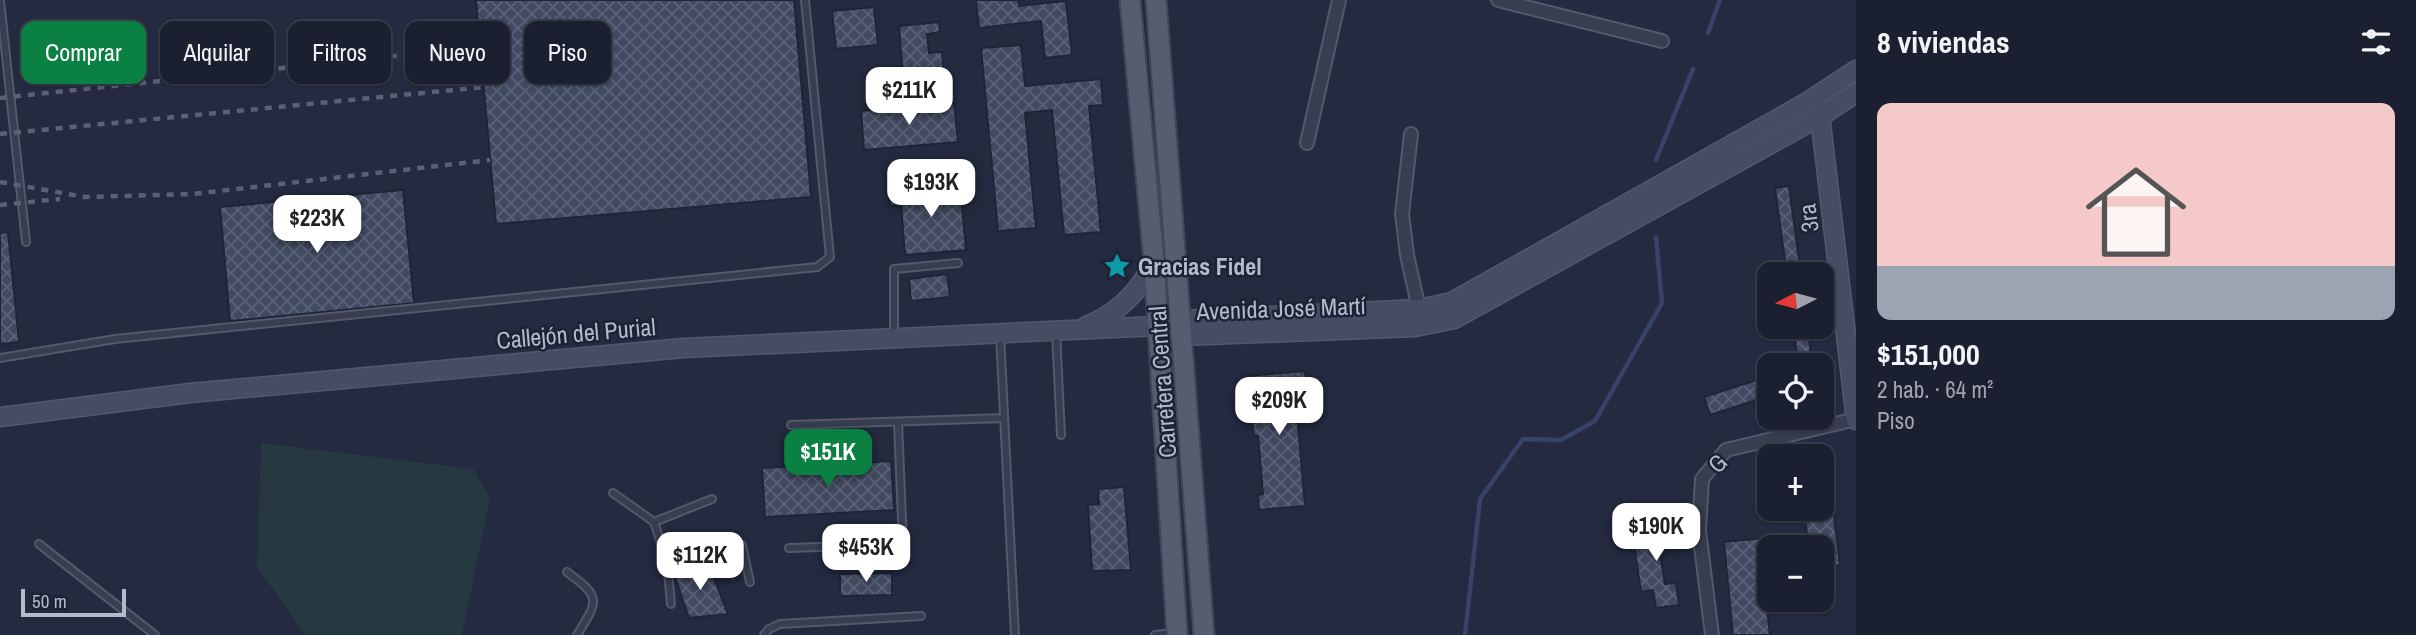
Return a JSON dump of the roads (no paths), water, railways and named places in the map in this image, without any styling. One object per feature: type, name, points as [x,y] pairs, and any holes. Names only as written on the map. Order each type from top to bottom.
[{"type":"main road","name":"Carretera Central","points":[[1130,0],[1154,262],[1179,634]]},
{"type":"main road","name":"Carretera Central","points":[[1156,0],[1183,328],[1204,635]]},
{"type":"street","points":[[1307,144],[1339,0]]},
{"type":"street","points":[[1498,0],[1543,5],[1662,41]]},
{"type":"street","name":"Avenida José Martí","points":[[1183,328],[1419,309],[1452,302],[1856,70]]},
{"type":"street","name":"Avenida José Martí","points":[[1158,326],[1415,327],[1454,319],[1821,116],[1856,93]]},
{"type":"street","name":"3ra","points":[[1818,94],[1856,419]]},
{"type":"street","points":[[1411,134],[1402,215],[1419,309]]},
{"type":"street","points":[[1076,329],[1100,321],[1124,304],[1144,281],[1154,262]]},
{"type":"street","name":"Callejón del Purial","points":[[0,417],[190,393],[643,351],[1158,326]]},
{"type":"street","name":"G","points":[[1712,635],[1699,530],[1702,479],[1726,450],[1856,419]]},
{"type":"lane","points":[[0,0],[26,242]]},
{"type":"lane","points":[[0,358],[115,339],[817,267],[830,257],[805,0]]},
{"type":"lane","points":[[894,337],[894,269],[958,263]]},
{"type":"lane","points":[[1056,330],[1061,435]]},
{"type":"lane","points":[[1000,332],[1015,635]]},
{"type":"lane","points":[[792,425],[1004,418]]},
{"type":"lane","points":[[789,548],[903,544],[898,422]]},
{"type":"lane","points":[[613,492],[654,522],[667,561],[671,604]]},
{"type":"lane","points":[[654,522],[712,499]]},
{"type":"lane","points":[[39,544],[155,635]]},
{"type":"lane","points":[[667,561],[742,545],[750,582]]},
{"type":"lane","points":[[567,572],[592,591],[595,600],[593,610],[577,635]]},
{"type":"lane","points":[[764,635],[769,629],[780,624],[921,616]]},
{"type":"lane","points":[[1155,635],[1179,634]]},
{"type":"waterway","points":[[1708,33],[1720,0]]},
{"type":"waterway","points":[[1656,160],[1693,69]]},
{"type":"waterway","points":[[1465,635],[1480,499],[1523,439],[1561,440],[1595,421],[1662,303],[1656,238]]},
{"type":"railway","points":[[0,98],[405,55]]},
{"type":"railway","points":[[0,134],[484,87]]},
{"type":"railway","points":[[0,182],[85,197],[193,194],[490,160]]},
{"type":"railway","points":[[0,205],[60,199]]},
{"type":"place","name":"Gracias Fidel","points":[[1117,266]]}]
